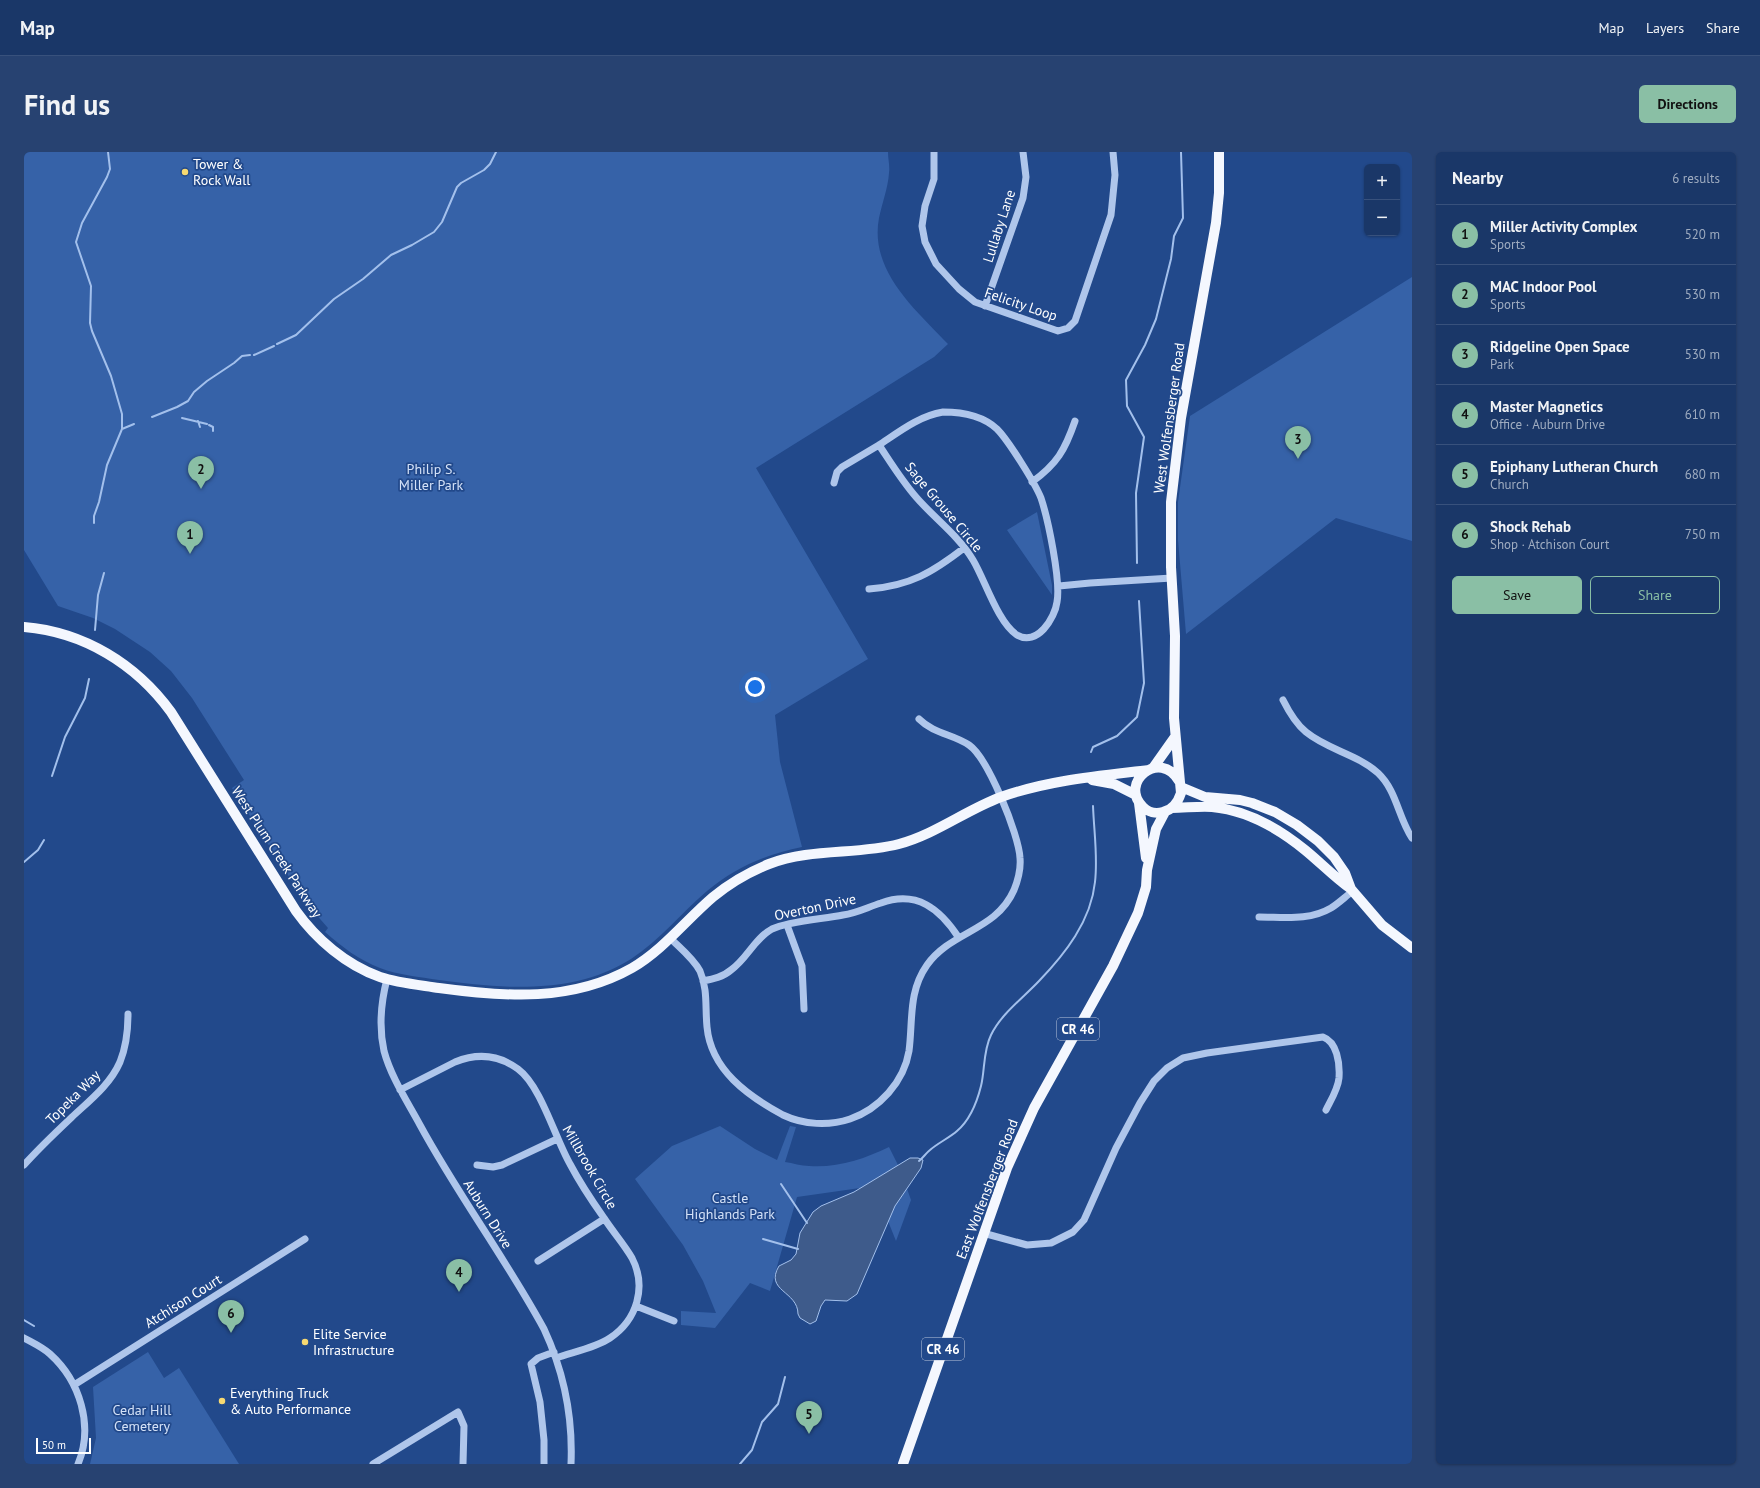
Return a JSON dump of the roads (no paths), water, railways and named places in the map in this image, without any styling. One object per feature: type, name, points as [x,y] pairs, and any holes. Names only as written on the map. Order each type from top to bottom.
[{"type":"main road","name":"West Wolfensberger Road","points":[[1180,784],[1175,737],[1175,624],[1172,578],[1171,502],[1181,418],[1216,223],[1220,152]]},
{"type":"main road","name":"West Plum Creek Parkway","points":[[24,627],[58,633],[83,642],[113,657],[143,680],[171,712],[302,920],[319,938],[341,956],[363,970],[387,979],[468,992],[501,995],[553,994],[587,987],[621,974],[646,958],[670,938],[721,890],[756,869],[772,863],[800,856],[881,848],[897,844],[926,835],[1000,798],[1056,782],[1151,769]]},
{"type":"main road","points":[[1151,769],[1175,737]]},
{"type":"main road","points":[[1352,890],[1344,873],[1327,850],[1308,832],[1286,818],[1252,803],[1240,800],[1204,797],[1180,784],[1168,770],[1158,768],[1151,769],[1144,772],[1138,780],[1138,799],[1144,808],[1151,812],[1158,813],[1169,810],[1210,807],[1235,811],[1272,827],[1295,842],[1335,878],[1352,890],[1382,925],[1412,948]]},
{"type":"main road","name":"West Plum Creek Parkway","points":[[1080,778],[1114,784],[1138,799]]},
{"type":"main road","points":[[1169,810],[1179,799],[1180,784]]},
{"type":"main road","name":"East Wolfensberger Road","points":[[1138,799],[1147,870]]},
{"type":"main road","name":"East Wolfensberger Road","points":[[903,1464],[1007,1168],[1034,1108],[1113,966],[1138,913],[1146,887],[1147,870],[1156,829],[1169,810]]},
{"type":"street","name":"Felicity Loop","points":[[934,152],[934,179],[923,215],[925,242],[936,264],[968,298],[985,306],[1058,331],[1064,331],[1072,325],[1111,215],[1115,175],[1113,152]]},
{"type":"street","name":"Lullaby Lane","points":[[985,306],[1023,198],[1026,177],[1023,152]]},
{"type":"street","name":"Sage Grouse Circle","points":[[957,412],[984,420],[996,428],[1004,437],[1040,496],[1058,586],[1058,601],[1051,619],[1040,633],[1027,638],[1016,634],[1000,615],[972,559],[964,548],[908,487],[879,445],[909,425],[931,414],[957,412]]},
{"type":"street","points":[[1032,482],[1048,470],[1058,458],[1067,444],[1075,421]]},
{"type":"street","points":[[834,483],[837,472],[842,467],[879,445]]},
{"type":"street","points":[[869,589],[884,588],[915,579],[930,572],[964,548]]},
{"type":"street","points":[[1058,586],[1090,582],[1172,578]]},
{"type":"street","points":[[1283,700],[1296,722],[1305,732],[1369,766],[1386,782],[1397,803],[1405,826],[1412,838]]},
{"type":"street","points":[[670,938],[697,966],[706,993],[706,1020],[709,1039],[716,1060],[729,1077],[741,1088],[776,1110],[792,1118],[818,1124],[852,1118],[869,1110],[888,1094],[899,1078],[909,1051],[912,1000],[921,974],[932,959],[947,946],[984,925],[1000,912],[1011,895],[1018,878],[1020,858],[1017,841],[988,768],[973,747],[961,740],[934,730],[919,719]]},
{"type":"street","points":[[1259,917],[1296,918],[1314,916],[1331,908],[1352,890]]},
{"type":"street","name":"Overton Drive","points":[[703,981],[721,977],[731,971],[759,939],[771,930],[787,925],[856,913],[887,901],[911,899],[930,906],[950,924],[959,938]]},
{"type":"street","points":[[787,925],[802,966],[804,1009]]},
{"type":"street","name":"Auburn Drive","points":[[387,979],[381,1016],[382,1039],[388,1064],[400,1090],[443,1167],[538,1317],[555,1355],[569,1408],[571,1429],[571,1464]]},
{"type":"street","name":"Topeka Way","points":[[24,1165],[95,1095],[110,1078],[118,1065],[123,1052],[127,1033],[128,1014]]},
{"type":"street","points":[[983,1233],[1027,1245],[1051,1243],[1073,1232],[1084,1220],[1116,1148],[1154,1081],[1167,1068],[1183,1058],[1207,1053],[1323,1036],[1330,1039],[1333,1044],[1337,1058],[1339,1078],[1333,1096],[1326,1110]]},
{"type":"street","name":"Millbrook Circle","points":[[400,1090],[464,1058],[478,1056],[496,1058],[512,1065],[526,1076],[531,1083],[571,1166],[604,1219],[627,1250],[635,1265],[639,1289],[636,1306],[628,1322],[608,1339],[555,1355],[538,1358],[531,1364],[541,1408],[544,1440],[544,1464]]},
{"type":"street","points":[[477,1165],[493,1167],[502,1165],[557,1139]]},
{"type":"street","points":[[538,1261],[604,1219]]},
{"type":"street","name":"Atchison Court","points":[[74,1384],[305,1239]]},
{"type":"street","points":[[636,1306],[674,1321]]},
{"type":"street","points":[[24,1338],[51,1355],[61,1365],[74,1384],[81,1403],[85,1424],[85,1441],[78,1464]]},
{"type":"street","points":[[373,1464],[458,1412],[464,1426],[463,1464]]},
{"type":"waterway","points":[[94,523],[94,516],[99,502],[107,465],[122,429],[122,414],[111,376],[92,331],[90,323],[91,286],[76,242],[82,223],[110,169],[108,152]]},
{"type":"waterway","points":[[277,344],[296,335],[334,299],[363,279],[391,255],[434,232],[442,222],[457,187],[461,183],[484,170],[490,164],[496,152]]},
{"type":"waterway","points":[[1137,563],[1136,493],[1144,437],[1127,406],[1126,380],[1145,345],[1156,319],[1171,259],[1174,236],[1183,218],[1181,152]]},
{"type":"waterway","points":[[254,355],[274,346]]},
{"type":"waterway","points":[[152,417],[188,401],[194,392],[207,381],[242,356],[250,355]]},
{"type":"waterway","points":[[182,418],[207,424]]},
{"type":"waterway","points":[[198,421],[200,427]]},
{"type":"waterway","points":[[122,429],[134,424]]},
{"type":"waterway","points":[[209,425],[213,427],[213,431]]},
{"type":"waterway","points":[[95,630],[98,595],[104,573]]},
{"type":"waterway","points":[[1091,752],[1093,747],[1117,736],[1137,717],[1144,683],[1139,601]]},
{"type":"waterway","points":[[52,776],[65,737],[85,698],[89,679]]},
{"type":"waterway","points":[[919,1161],[933,1147],[951,1136],[966,1122],[979,1092],[988,1041],[995,1027],[1006,1013],[1058,960],[1075,936],[1082,923],[1093,896],[1096,873],[1093,806]]},
{"type":"waterway","points":[[24,862],[38,850],[44,840]]},
{"type":"waterway","points":[[781,1184],[807,1223]]},
{"type":"waterway","points":[[763,1239],[798,1249]]},
{"type":"waterway","points":[[24,1320],[34,1326]]},
{"type":"waterway","points":[[740,1464],[752,1450],[762,1422],[778,1404],[785,1377]]},
{"type":"place","name":"Tower & Rock Wall","points":[[185,172]]},
{"type":"place","name":"Ridgeline Open Space","points":[[1298,459]]},
{"type":"place","name":"MAC Indoor Pool","points":[[201,489]]},
{"type":"place","name":"Miller Activity Complex","points":[[190,554]]},
{"type":"place","name":"Master Magnetics","points":[[459,1292]]},
{"type":"place","name":"Shock Rehab","points":[[231,1333]]},
{"type":"place","name":"Elite Service Infrastructure","points":[[305,1342]]},
{"type":"place","name":"Everything Truck & Auto Performance","points":[[222,1401]]},
{"type":"place","name":"Epiphany Lutheran Church","points":[[809,1434]]},
{"type":"park label","name":"Philip S. Miller Park","points":[[431,478]]},
{"type":"park label","name":"Castle Highlands Park","points":[[730,1206]]},
{"type":"park label","name":"Cedar Hill Cemetery","points":[[142,1418]]}]
